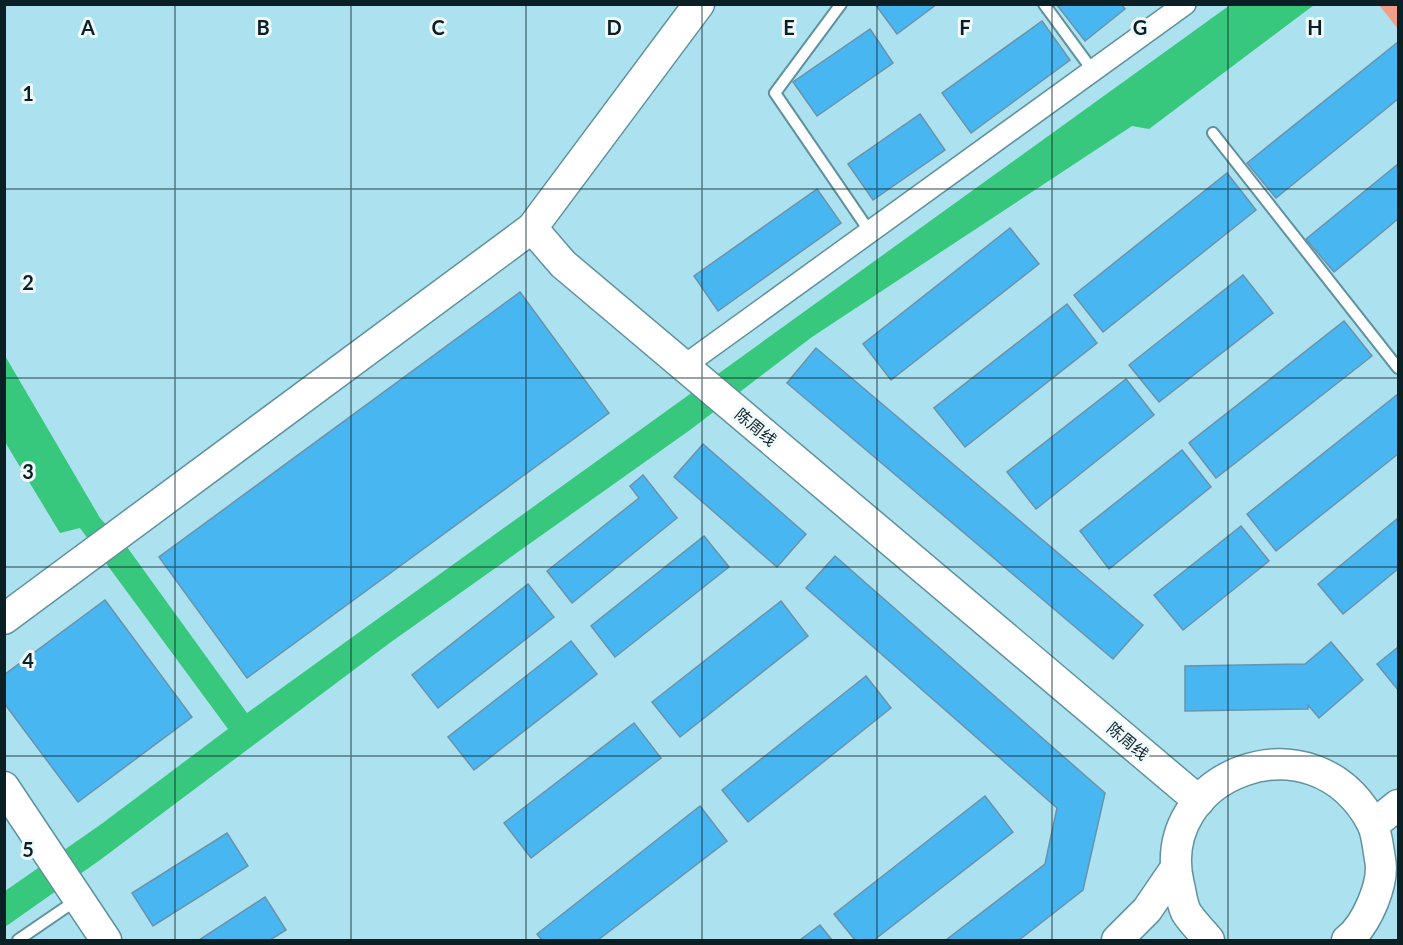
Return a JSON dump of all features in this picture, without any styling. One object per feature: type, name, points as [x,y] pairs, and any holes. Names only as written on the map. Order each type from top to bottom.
[{"type":"main road","points":[[4,619],[532,228],[686,11]]},
{"type":"main road","name":"陈周线","points":[[532,228],[563,264],[1199,801]]},
{"type":"main road","points":[[1209,940],[1186,910],[1175,869],[1181,833],[1199,801],[1225,778],[1258,765],[1293,764],[1327,775],[1354,796],[1373,825],[1381,863],[1374,902],[1353,939]]},
{"type":"main road","points":[[4,787],[105,940]]},
{"type":"main road","points":[[1373,825],[1398,805]]},
{"type":"main road","points":[[1117,940],[1147,910],[1175,869]]},
{"type":"street","points":[[684,366],[1185,4]]},
{"type":"lane","points":[[841,4],[775,93],[870,232]]},
{"type":"lane","points":[[1044,4],[1093,70]]},
{"type":"lane","points":[[1213,132],[1398,368]]},
{"type":"lane","points":[[18,940],[78,899]]},
{"type":"shaded area","points":[[1230,5],[1314,5],[1149,129],[1132,126],[812,337],[690,430],[391,642],[100,860],[5,927],[5,891],[100,825],[228,729],[80,528],[60,533],[5,442],[4,354],[100,518],[127,547],[247,713]]},
{"type":"shaded area","points":[[1379,5],[1398,5],[1398,29]]},
{"type":"building","points":[[875,4],[937,4],[897,34]]},
{"type":"building","points":[[1121,4],[1125,9],[1085,41],[1057,5]]},
{"type":"building","points":[[1042,21],[1070,60],[971,133],[942,93]]},
{"type":"building","points":[[870,29],[893,63],[817,116],[793,82]]},
{"type":"building","points":[[1398,42],[1398,99],[1276,198],[1247,163]]},
{"type":"building","points":[[920,114],[945,150],[873,200],[848,164]]},
{"type":"building","points":[[1398,164],[1398,219],[1334,272],[1306,239]]},
{"type":"building","points":[[1227,173],[1256,210],[1103,332],[1074,295]]},
{"type":"building","points":[[817,189],[841,223],[718,311],[694,276]]},
{"type":"building","points":[[1010,228],[1039,264],[891,380],[863,344]]},
{"type":"building","points":[[1243,275],[1273,313],[1159,402],[1129,365]]},
{"type":"building","points":[[520,292],[609,413],[247,678],[159,557]]},
{"type":"building","points":[[1067,304],[1097,343],[965,447],[934,408]]},
{"type":"building","points":[[1344,321],[1372,356],[1216,478],[1189,443]]},
{"type":"building","points":[[816,348],[1143,625],[1113,659],[787,383]]},
{"type":"building","points":[[1126,379],[1154,415],[1036,509],[1007,472]]},
{"type":"building","points":[[1398,394],[1398,454],[1276,551],[1247,514]]},
{"type":"building","points":[[703,444],[806,534],[777,567],[674,477]]},
{"type":"building","points":[[1182,450],[1211,487],[1109,569],[1080,531]]},
{"type":"building","points":[[643,475],[677,518],[572,603],[547,571],[639,498],[630,486]]},
{"type":"building","points":[[1398,518],[1398,569],[1343,614],[1318,584]]},
{"type":"building","points":[[1241,526],[1269,561],[1183,630],[1154,595]]},
{"type":"building","points":[[704,536],[729,567],[615,657],[591,626]]},
{"type":"building","points":[[835,556],[1105,793],[1083,890],[1019,940],[946,940],[1045,864],[1057,808],[806,588]]},
{"type":"building","points":[[528,584],[554,617],[438,708],[412,675]]},
{"type":"building","points":[[105,600],[192,717],[78,802],[4,703],[4,675]]},
{"type":"building","points":[[781,601],[808,636],[680,737],[652,702]]},
{"type":"building","points":[[571,641],[597,674],[474,770],[448,737]]},
{"type":"building","points":[[1331,642],[1363,680],[1319,718],[1308,705],[1308,709],[1185,711],[1185,666],[1305,664]]},
{"type":"building","points":[[1398,647],[1398,690],[1377,664]]},
{"type":"building","points":[[866,676],[891,708],[748,822],[722,790]]},
{"type":"building","points":[[634,723],[661,758],[531,858],[504,823]]},
{"type":"building","points":[[985,796],[1013,832],[874,940],[855,940],[834,914]]},
{"type":"building","points":[[700,806],[727,841],[598,940],[542,940],[537,934]]},
{"type":"building","points":[[227,833],[248,866],[153,926],[132,893]]},
{"type":"building","points":[[265,897],[286,930],[270,940],[199,940]]},
{"type":"building","points":[[820,925],[832,940],[800,940]]}]
